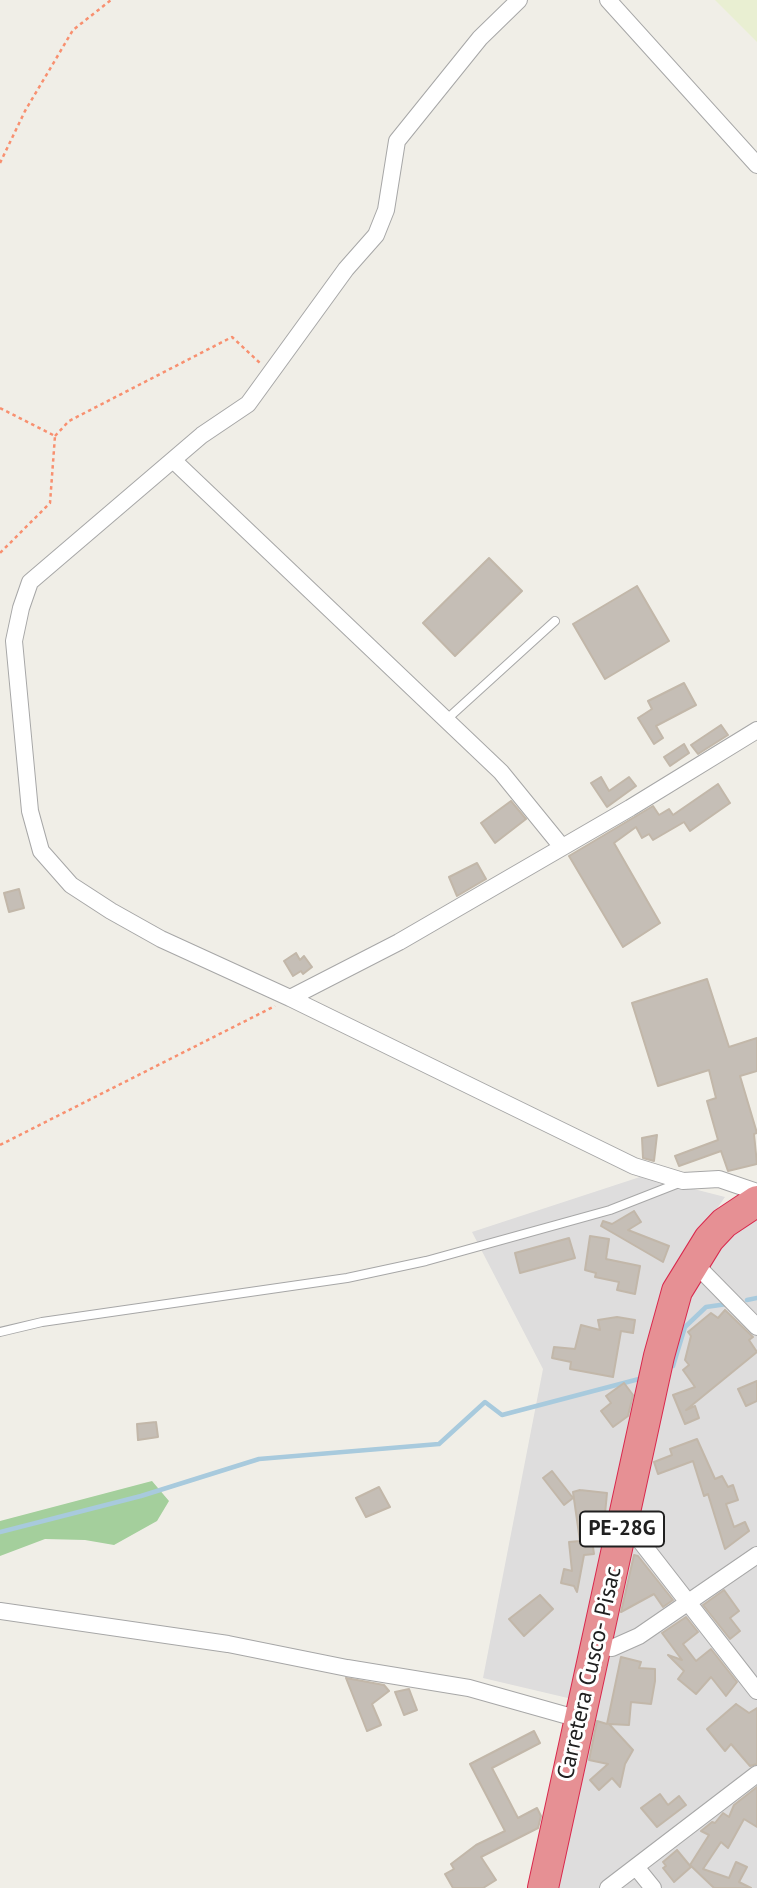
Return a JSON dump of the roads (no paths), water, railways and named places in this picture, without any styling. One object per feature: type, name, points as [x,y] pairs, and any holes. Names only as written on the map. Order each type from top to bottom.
[{"type":"highway","name":"Carretera Cusco- Pisac","points":[[543,1888],[594,1645],[659,1356],[677,1291],[691,1265],[724,1223],[757,1201]]},
{"type":"street","points":[[519,0],[480,38],[397,141],[386,210],[376,234],[269,371],[248,404],[202,435],[30,582],[14,641],[30,811],[41,851],[71,886],[161,939],[634,1166],[683,1181],[719,1179],[757,1192]]},
{"type":"street","points":[[608,0],[757,165]]},
{"type":"street","points":[[173,460],[501,772],[562,848]]},
{"type":"street","points":[[290,999],[400,942],[757,730]]},
{"type":"street","points":[[691,1265],[749,1309],[757,1327]]},
{"type":"street","points":[[624,1520],[690,1601],[757,1691]]},
{"type":"street","points":[[594,1645],[612,1648],[630,1640],[757,1555]]},
{"type":"street","points":[[0,1611],[228,1644],[346,1668],[469,1688],[579,1719]]},
{"type":"street","points":[[608,1888],[757,1774]]},
{"type":"street","points":[[636,1867],[653,1888]]},
{"type":"lane","points":[[446,720],[555,621]]},
{"type":"lane","points":[[0,1332],[42,1322],[347,1278],[426,1261],[610,1210],[683,1181]]},
{"type":"waterway","points":[[747,1300],[757,1298]]},
{"type":"waterway","points":[[673,1366],[685,1327],[706,1307],[727,1304]]},
{"type":"waterway","points":[[0,1532],[141,1496],[259,1459],[439,1444],[485,1402],[502,1415],[639,1379]]}]
